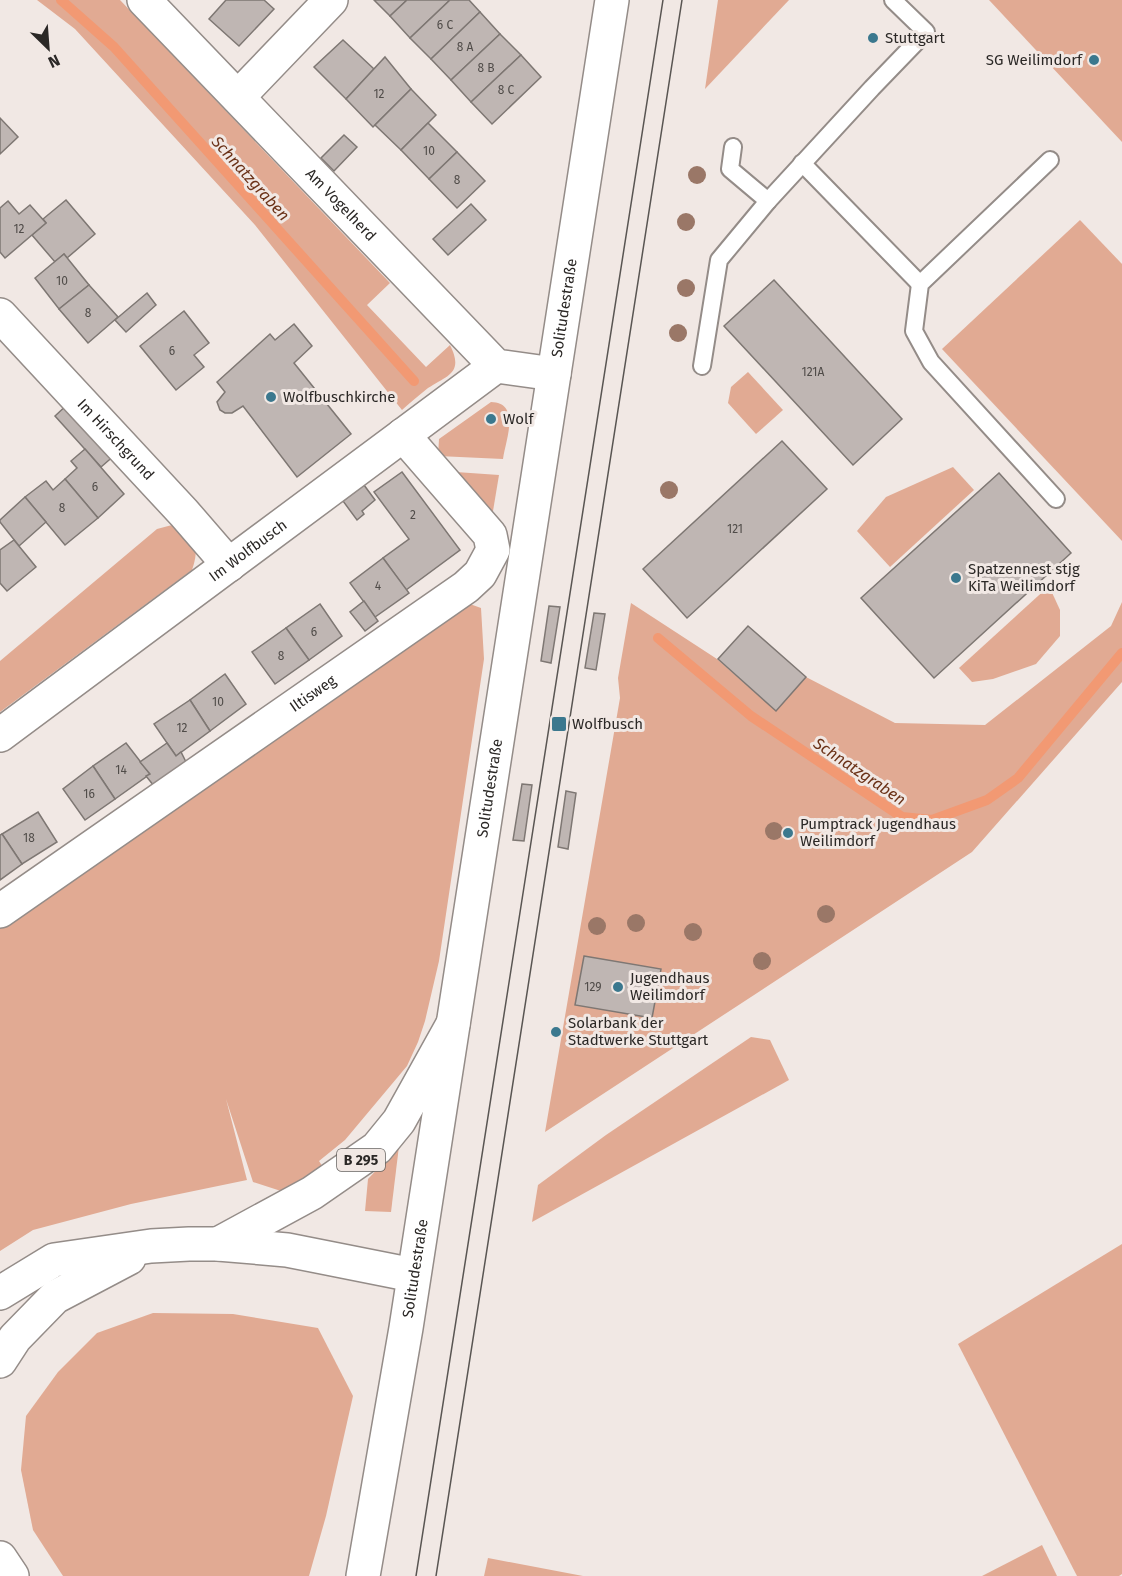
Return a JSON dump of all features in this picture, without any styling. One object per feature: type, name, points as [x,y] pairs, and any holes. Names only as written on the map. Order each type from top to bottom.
[{"type":"main road","name":"Am Vogelherd","points":[[144,0],[496,366]]},
{"type":"main road","points":[[238,97],[331,0]]},
{"type":"main road","name":"Solitudestraße","points":[[363,1576],[406,1328],[612,0]]},
{"type":"main road","name":"Im Hirschgrund","points":[[7,334],[184,513],[228,565]]},
{"type":"main road","points":[[496,366],[554,374]]},
{"type":"main road","name":"Im Wolfbusch","points":[[0,735],[496,366]]},
{"type":"main road","name":"Iltisweg","points":[[0,911],[466,587],[480,574],[494,550],[490,535],[403,435]]},
{"type":"main road","name":"B 295","points":[[218,1244],[312,1193],[377,1148],[399,1121],[453,1024]]},
{"type":"main road","name":"B 295","points":[[0,1293],[54,1260],[151,1246],[218,1244],[287,1250],[413,1275]]},
{"type":"main road","name":"B 295","points":[[0,1361],[15,1338],[55,1297],[151,1246]]},
{"type":"main road","points":[[0,1558],[12,1576]]},
{"type":"lane","points":[[702,366],[719,260],[802,163],[926,32],[893,0]]},
{"type":"lane","points":[[733,147],[730,169],[768,201]]},
{"type":"lane","points":[[1050,160],[920,284],[914,331],[931,362],[1056,499]]},
{"type":"lane","points":[[802,163],[920,284]]},
{"type":"shaded area","points":[[37,0],[120,0],[390,283],[367,305],[426,367],[450,345],[455,362],[452,372],[402,410],[255,225],[75,29]]},
{"type":"shaded area","points":[[718,0],[789,0],[705,89]]},
{"type":"shaded area","name":"SG Weilimdorf","points":[[989,0],[1122,0],[1122,142]]},
{"type":"shaded area","points":[[1080,220],[1122,264],[1122,541],[942,349]]},
{"type":"shaded area","points":[[748,372],[783,410],[756,434],[728,403],[731,387]]},
{"type":"shaded area","points":[[491,402],[500,404],[509,415],[503,459],[438,456],[439,439]]},
{"type":"shaded area","points":[[953,467],[974,490],[890,567],[857,531],[886,497]]},
{"type":"shaded area","points":[[456,472],[499,475],[493,511],[486,511]]},
{"type":"shaded area","points":[[172,525],[186,532],[194,542],[196,554],[192,570],[0,712],[0,661],[157,529]]},
{"type":"shaded area","points":[[1049,586],[1060,610],[1060,636],[1036,664],[993,679],[972,682],[959,668]]},
{"type":"shaded area","points":[[453,598],[481,608],[484,659],[439,961],[425,1021],[407,1066],[345,1140],[319,1161],[326,1172],[284,1192],[253,1182],[226,1099],[247,1180],[131,1204],[33,1230],[0,1251],[0,908]]},
{"type":"shaded area","points":[[1122,602],[1122,682],[972,852],[545,1132],[620,698],[618,678],[631,603],[717,659],[776,711],[806,677],[895,723],[985,725],[1111,626]]},
{"type":"shaded area","points":[[751,1037],[770,1040],[789,1080],[532,1222],[538,1185],[606,1135]]},
{"type":"shaded area","points":[[399,1146],[391,1212],[365,1211],[368,1179]]},
{"type":"shaded area","points":[[1122,1244],[1122,1574],[1119,1576],[1077,1576],[958,1344]]},
{"type":"shaded area","points":[[153,1313],[233,1314],[318,1328],[353,1396],[326,1516],[309,1576],[63,1576],[33,1530],[21,1470],[26,1416],[58,1372],[97,1333]]},
{"type":"shaded area","points":[[1042,1545],[1057,1576],[982,1576]]},
{"type":"shaded area","points":[[488,1558],[583,1576],[484,1576]]},
{"type":"building","points":[[226,0],[264,0],[274,9],[239,46],[209,19]]},
{"type":"building","points":[[374,0],[407,0],[390,16]]},
{"type":"building","points":[[407,0],[450,0],[410,38],[390,16]]},
{"type":"building","points":[[450,0],[469,0],[480,12],[431,59],[410,38]]},
{"type":"building","points":[[480,12],[500,34],[451,80],[431,59]]},
{"type":"building","points":[[500,34],[521,55],[471,102],[451,80]]},
{"type":"building","points":[[343,40],[374,69],[346,99],[314,67]]},
{"type":"building","points":[[521,55],[541,77],[492,124],[471,102]]},
{"type":"building","points":[[385,57],[411,89],[373,127],[346,99]]},
{"type":"building","points":[[411,89],[436,115],[401,150],[375,125]]},
{"type":"building","points":[[0,118],[18,137],[0,154]]},
{"type":"building","points":[[428,123],[457,152],[429,179],[401,150]]},
{"type":"building","points":[[344,135],[357,147],[334,171],[321,158]]},
{"type":"building","points":[[457,152],[485,181],[457,208],[429,179]]},
{"type":"building","points":[[66,200],[95,234],[67,258],[64,254],[55,262],[32,235],[46,223],[43,219]]},
{"type":"building","points":[[8,201],[19,214],[30,205],[46,223],[5,258],[0,252],[0,208]]},
{"type":"building","points":[[471,204],[486,220],[448,255],[433,239]]},
{"type":"building","points":[[64,254],[89,285],[59,309],[35,278]]},
{"type":"building","points":[[774,280],[902,419],[853,465],[724,326]]},
{"type":"building","points":[[89,285],[118,317],[88,343],[59,309]]},
{"type":"building","points":[[147,293],[156,305],[126,332],[115,320]]},
{"type":"building","points":[[184,311],[209,343],[194,355],[204,367],[176,390],[140,346]]},
{"type":"building","name":"Wolfbuschkirche","points":[[294,324],[312,346],[294,363],[351,434],[297,477],[243,406],[232,413],[225,413],[220,410],[217,402],[225,392],[217,382],[270,334],[275,340]]},
{"type":"building","points":[[70,402],[116,454],[101,467],[55,416]]},
{"type":"building","points":[[782,441],[827,489],[687,618],[643,569]]},
{"type":"building","points":[[85,449],[124,494],[98,518],[65,479],[77,468],[71,461]]},
{"type":"building","points":[[402,472],[460,550],[406,590],[383,558],[409,539],[374,492]]},
{"type":"building","points":[[999,473],[1071,553],[934,678],[861,598]]},
{"type":"building","points":[[65,479],[98,518],[65,545],[25,497],[46,481],[53,490]]},
{"type":"building","points":[[364,485],[375,500],[362,511],[364,514],[357,520],[343,501]]},
{"type":"building","points":[[25,497],[46,522],[19,546],[0,520]]},
{"type":"building","points":[[14,540],[36,567],[7,591],[0,583],[0,550]]},
{"type":"building","points":[[383,558],[409,593],[375,617],[350,583]]},
{"type":"building","points":[[364,601],[378,621],[365,631],[350,612]]},
{"type":"building","points":[[320,604],[342,636],[309,660],[286,628]]},
{"type":"building","points":[[549,606],[560,607],[551,663],[541,661]]},
{"type":"building","points":[[594,613],[605,614],[596,670],[585,668]]},
{"type":"building","points":[[748,626],[806,677],[776,711],[718,659]]},
{"type":"building","points":[[286,628],[309,660],[275,684],[252,652]]},
{"type":"building","points":[[225,674],[246,704],[210,731],[190,700]]},
{"type":"building","points":[[190,700],[210,731],[176,756],[154,724]]},
{"type":"building","points":[[126,743],[150,774],[115,799],[93,766]]},
{"type":"building","points":[[167,743],[176,756],[181,752],[186,762],[154,786],[146,776],[150,774],[140,762]]},
{"type":"building","points":[[93,766],[115,799],[85,820],[63,789]]},
{"type":"building","points":[[522,784],[532,785],[524,841],[513,840]]},
{"type":"building","points":[[566,791],[576,793],[568,849],[558,847]]},
{"type":"building","points":[[38,812],[57,842],[22,864],[2,834]]},
{"type":"building","points":[[2,834],[22,864],[0,880],[0,835]]},
{"type":"building","name":"Jugendhaus Weilimdorf","points":[[584,956],[661,969],[652,1018],[575,1005]]},
{"type":"waterway","name":"Schnatzgraben","points":[[61,0],[114,47],[414,381]]},
{"type":"waterway","name":"Schnatzgraben","points":[[658,638],[751,716],[902,817],[932,820],[987,800],[1018,778],[1122,653]]},
{"type":"tram line","points":[[416,1576],[663,0]]},
{"type":"tram line","points":[[436,1576],[682,0]]},
{"type":"place","name":"Stuttgart","points":[[873,38]]},
{"type":"place","name":"SG Weilimdorf","points":[[1094,60]]},
{"type":"place","name":"Wolfbuschkirche","points":[[271,397]]},
{"type":"place","name":"Wolf","points":[[491,419]]},
{"type":"place","name":"Spatzennest stjg KiTa Weilimdorf","points":[[956,578]]},
{"type":"place","name":"Wolfbusch","points":[[559,724]]},
{"type":"place","name":"Pumptrack Jugendhaus Weilimdorf","points":[[788,833]]},
{"type":"place","name":"Jugendhaus Weilimdorf","points":[[618,987]]},
{"type":"place","name":"Solarbank der Stadtwerke Stuttgart","points":[[556,1032]]}]
